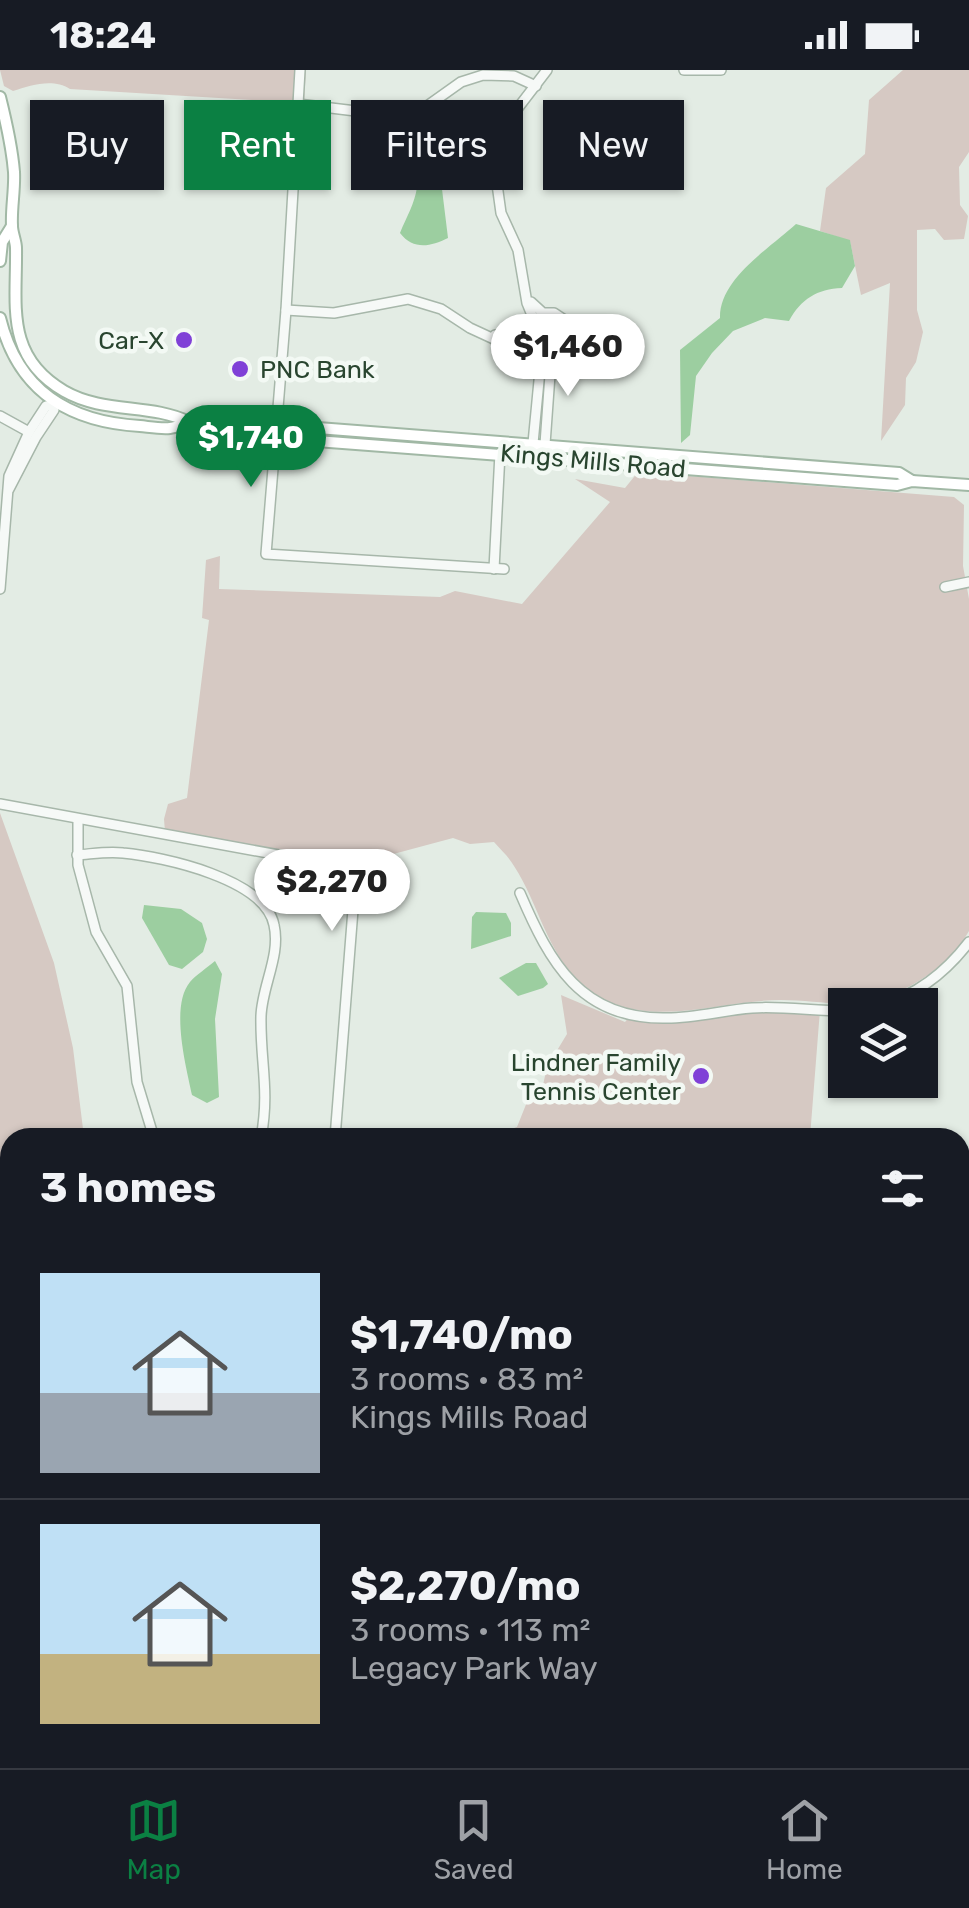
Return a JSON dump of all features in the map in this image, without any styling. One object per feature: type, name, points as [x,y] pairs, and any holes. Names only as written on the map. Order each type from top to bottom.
[{"type":"main road","points":[[0,97],[14,174],[13,288],[18,330],[33,362],[61,390]]},
{"type":"main road","points":[[0,261],[2,242],[12,226]]},
{"type":"main road","points":[[0,318],[15,360],[54,404]]},
{"type":"main road","name":"Kings Mills Road","points":[[61,390],[103,407],[171,413],[190,423]]},
{"type":"main road","name":"Kings Mills Road","points":[[54,404],[117,425],[170,428],[190,423],[276,429],[292,426],[899,473],[912,481]]},
{"type":"main road","name":"Kings Mills Road","points":[[276,429],[290,439],[897,486],[912,481],[969,485]]},
{"type":"street","points":[[298,100],[300,70]]},
{"type":"street","points":[[533,443],[536,320],[526,295],[518,250],[501,213],[496,177],[502,140],[512,118],[547,70]]},
{"type":"street","points":[[684,70],[720,70]]},
{"type":"street","points":[[331,108],[397,116],[423,108],[461,82],[483,76],[514,76],[536,86]]},
{"type":"street","points":[[293,190],[266,554],[499,569],[500,453]]},
{"type":"street","points":[[286,310],[334,312],[408,299],[442,309],[485,334],[510,342],[556,346]]},
{"type":"street","points":[[485,334],[507,335],[536,320],[559,316],[565,324],[564,338],[556,346],[551,361],[546,444]]},
{"type":"street","points":[[9,489],[54,410],[61,390]]},
{"type":"street","points":[[0,588],[9,476],[29,432],[46,406],[54,404]]},
{"type":"street","points":[[0,416],[29,432]]},
{"type":"street","points":[[944,587],[969,582]]},
{"type":"street","points":[[0,804],[328,864],[348,876],[354,896],[336,1128]]},
{"type":"street","points":[[78,820],[77,855],[96,932],[127,986],[137,1082],[151,1128]]},
{"type":"street","points":[[77,855],[123,853],[191,866],[264,902],[276,938],[261,1010],[267,1105],[263,1128]]},
{"type":"street","points":[[520,894],[557,968],[590,998],[620,1012],[664,1018],[752,1008],[828,1010]]},
{"type":"street","points":[[915,988],[932,980],[969,942]]},
{"type":"shaded area","points":[[0,70],[306,70],[304,100],[70,89],[49,83],[13,91],[4,86]]},
{"type":"shaded area","points":[[903,70],[969,70],[969,152],[959,167],[960,205],[968,216],[964,239],[944,240],[935,229],[917,230],[917,310],[923,332],[916,362],[906,378],[905,405],[881,441],[890,283],[861,295],[850,241],[820,231],[826,188],[865,154],[869,100]]},
{"type":"shaded area","points":[[442,190],[448,238],[428,245],[416,244],[400,233],[416,193]]},
{"type":"shaded area","points":[[796,224],[850,240],[855,266],[842,288],[811,297],[789,321],[765,318],[733,331],[696,376],[690,435],[681,443],[680,350],[720,318],[722,304],[737,277]]},
{"type":"shaded area","points":[[638,472],[954,497],[964,505],[963,566],[969,599],[969,931],[934,971],[905,988],[828,988],[828,1003],[756,1001],[678,1011],[628,1008],[604,999],[570,971],[551,943],[523,881],[494,842],[470,844],[453,838],[371,860],[371,871],[354,874],[319,856],[165,832],[168,804],[187,798],[209,620],[202,618],[206,560],[220,556],[219,589],[440,597],[455,591],[522,604],[610,502],[575,479],[625,488]]},
{"type":"shaded area","points":[[0,813],[54,963],[73,1048],[83,1128],[0,1128]]},
{"type":"shaded area","points":[[144,905],[181,909],[202,923],[207,939],[203,952],[182,969],[169,965],[142,918]]},
{"type":"shaded area","points":[[476,912],[506,913],[511,936],[471,949],[472,917]]},
{"type":"shaded area","points":[[215,961],[222,974],[215,1019],[219,1097],[207,1103],[192,1095],[180,1021],[184,993],[190,982]]},
{"type":"shaded area","points":[[526,963],[536,963],[548,984],[518,996],[499,978]]},
{"type":"shaded area","name":"Lindner Family Tennis Center","points":[[561,995],[625,1022],[631,1015],[647,1018],[751,1008],[820,1010],[811,1128],[514,1128],[529,1097],[543,1085],[547,1067],[567,1034]]},
{"type":"place","name":"Car-X","points":[[184,340]]},
{"type":"place","name":"PNC Bank","points":[[240,369]]},
{"type":"place","name":"Lindner Family Tennis Center","points":[[701,1076]]}]
